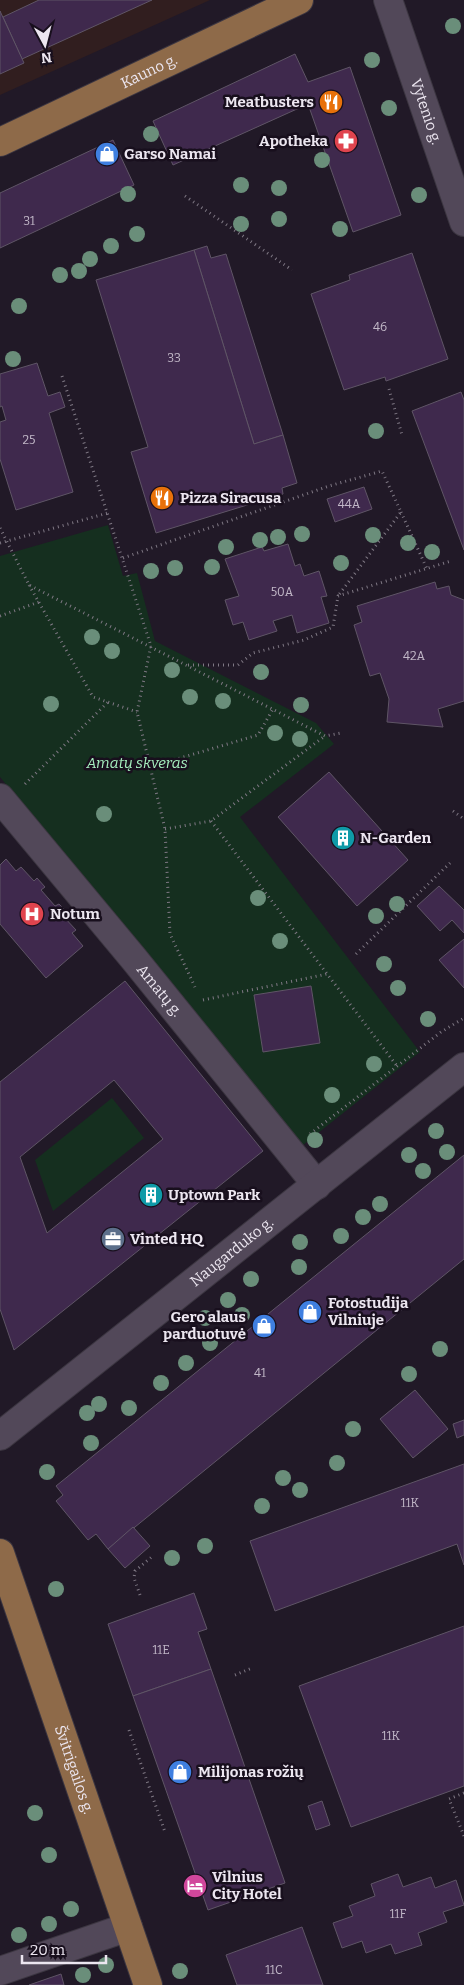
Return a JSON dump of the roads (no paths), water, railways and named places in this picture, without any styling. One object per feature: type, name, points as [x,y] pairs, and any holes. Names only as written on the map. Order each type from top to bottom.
[{"type":"main road","name":"Kauno g.","points":[[0,142],[299,0]]},
{"type":"main road","name":"Švitrigailos g.","points":[[0,1553],[148,1985]]},
{"type":"street","name":"Vytenio g.","points":[[388,0],[464,222]]},
{"type":"street","name":"Amatų g.","points":[[3,801],[317,1185]]},
{"type":"street","name":"Naugarduko g.","points":[[0,1436],[464,1067]]},
{"type":"street","points":[[0,1971],[128,1927]]},
{"type":"place","name":"Meatbusters","points":[[331,102]]},
{"type":"place","name":"Apotheka","points":[[346,141]]},
{"type":"place","name":"Garso Namai","points":[[107,154]]},
{"type":"place","name":"Pizza Siracusa","points":[[162,498]]},
{"type":"place","name":"N-Garden","points":[[343,838]]},
{"type":"place","name":"Notum","points":[[32,914]]},
{"type":"place","name":"Uptown Park","points":[[151,1195]]},
{"type":"place","name":"Vinted HQ","points":[[113,1239]]},
{"type":"place","name":"Fotostudija Vilniuje","points":[[310,1312]]},
{"type":"place","name":"Gero alaus parduotuvė","points":[[264,1326]]},
{"type":"place","name":"Milijonas rožių","points":[[180,1772]]},
{"type":"place","name":"Vilnius City Hotel","points":[[195,1886]]},
{"type":"park label","name":"Amatų skveras","points":[[137,763]]}]
